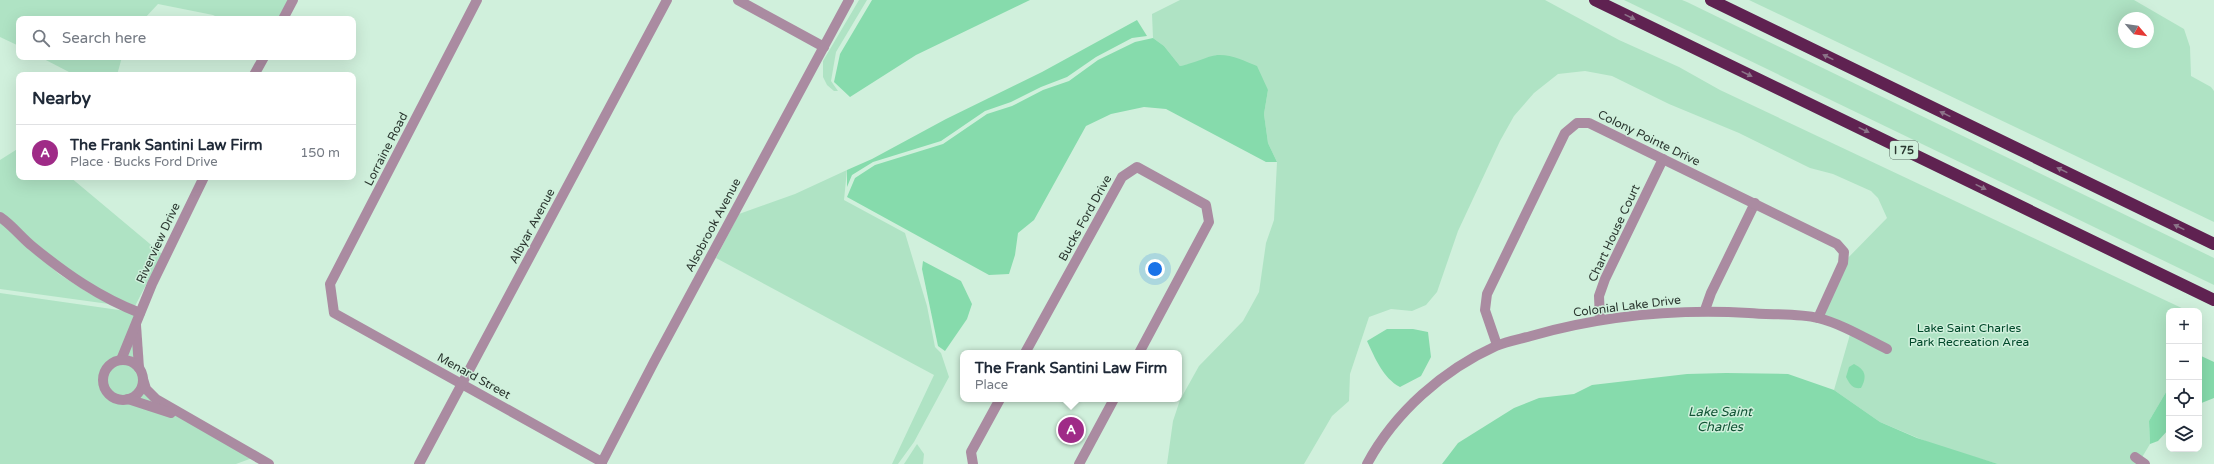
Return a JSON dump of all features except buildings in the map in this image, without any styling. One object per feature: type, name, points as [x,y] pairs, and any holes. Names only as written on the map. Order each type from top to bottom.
[{"type":"highway","name":"I 75","points":[[1595,0],[2214,300]]},
{"type":"highway","points":[[1710,0],[2214,244]]},
{"type":"street","points":[[285,16],[293,0]]},
{"type":"street","name":"Lorraine Road","points":[[334,313],[330,284],[477,0]]},
{"type":"street","name":"Albyar Avenue","points":[[419,464],[667,0]]},
{"type":"street","points":[[738,0],[824,47]]},
{"type":"street","name":"Alsobrook Avenue","points":[[602,463],[654,362],[849,0]]},
{"type":"street","points":[[256,72],[262,60]]},
{"type":"street","name":"Colony Pointe Drive","points":[[1497,345],[1485,310],[1487,294],[1565,133],[1577,123],[1589,123],[1838,244],[1844,252],[1843,263],[1818,318]]},
{"type":"street","name":"Chart House Court","points":[[1600,320],[1598,296],[1663,159]]},
{"type":"street","name":"Bucks Ford Drive","points":[[1027,350],[1122,178],[1137,167],[1206,205],[1209,222],[1141,350]]},
{"type":"street","name":"Riverview Drive","points":[[186,418],[128,400],[115,399],[110,396],[103,386],[102,380],[106,368],[116,361],[122,360],[138,317],[203,180]]},
{"type":"street","points":[[1705,310],[1711,293],[1755,203]]},
{"type":"street","points":[[0,217],[62,270],[89,289],[118,304],[138,317]]},
{"type":"street","name":"Colonial Lake Drive","points":[[1367,464],[1388,431],[1428,389],[1454,369],[1497,345],[1551,330],[1600,320],[1705,310],[1818,318],[1887,349]]},
{"type":"street","name":"Menard Street","points":[[334,313],[602,463]]},
{"type":"street","name":"Riverview Drive","points":[[138,317],[139,368],[146,389],[156,399],[186,418],[269,464]]},
{"type":"street","points":[[122,360],[128,361],[139,368]]},
{"type":"street","points":[[128,400],[139,392],[143,379]]},
{"type":"street","points":[[972,464],[971,452],[998,402]]},
{"type":"street","points":[[1079,464],[1112,402]]},
{"type":"street","points":[[2135,457],[2145,464]]},
{"type":"green space","points":[[0,0],[288,0],[280,16],[215,16],[158,4],[147,16],[16,16],[16,45],[0,37]]},
{"type":"green space","points":[[859,0],[867,0],[836,52],[831,81],[838,91],[834,91],[827,85],[823,77],[823,61]]},
{"type":"green space","name":"Lake Saint Charles Park Recreation Area","points":[[1180,0],[1545,0],[1619,40],[1679,67],[1720,90],[2182,308],[2166,308],[2166,392],[2149,421],[2150,444],[2138,464],[1998,464],[1937,446],[1880,422],[1834,390],[1851,331],[1818,318],[1843,263],[1887,218],[1878,198],[1871,191],[1833,174],[1810,168],[1739,133],[1669,104],[1612,76],[1585,71],[1558,74],[1534,93],[1514,116],[1500,141],[1458,231],[1437,292],[1426,305],[1412,311],[1391,309],[1369,317],[1350,374],[1349,401],[1332,416],[1304,464],[1167,464],[1173,421],[1179,402],[1182,402],[1182,396],[1199,366],[1243,321],[1259,292],[1266,243],[1274,220],[1277,162],[1268,143],[1264,114],[1268,90],[1217,55],[1195,63],[1180,66],[1164,46],[1153,38],[1152,14]]},
{"type":"green space","points":[[1624,0],[1682,0],[1687,2],[2214,258],[2214,285]]},
{"type":"green space","points":[[1749,0],[2134,0],[2184,29],[2190,47],[2191,76],[2211,87],[2214,91],[2214,222]]},
{"type":"green space","points":[[46,60],[121,60],[118,72],[69,72]]},
{"type":"green space","points":[[16,150],[16,180],[74,180],[162,254],[135,306],[116,298],[81,277],[47,253],[0,212],[0,160]]},
{"type":"green space","points":[[847,170],[844,200],[905,233],[927,306],[935,347],[941,353],[949,377],[914,442],[898,464],[892,464],[934,375],[716,258],[739,214],[795,194]]},
{"type":"green space","points":[[0,222],[59,274],[109,304],[0,289]]},
{"type":"green space","points":[[0,293],[140,313],[139,368],[147,389],[255,457],[236,464],[0,464]]},
{"type":"green space","points":[[917,444],[924,454],[923,464],[904,464]]},
{"type":"water","points":[[872,0],[1030,0],[916,55],[850,97],[834,82],[840,54]]},
{"type":"water","points":[[1137,20],[1147,36],[1132,38],[1096,57],[1067,77],[1041,87],[1011,102],[985,111],[941,141],[873,162],[852,175],[847,187],[847,170],[872,159],[946,119],[1042,72]]},
{"type":"water","points":[[1153,38],[1164,46],[1180,66],[1213,56],[1222,55],[1238,58],[1257,66],[1268,90],[1264,114],[1268,143],[1277,162],[1266,162],[1166,109],[1144,107],[1111,114],[1086,126],[1034,220],[1018,233],[1015,255],[1009,274],[989,275],[847,197],[855,178],[875,165],[943,144],[987,114],[1012,106],[1043,90],[1069,81],[1098,60],[1135,42]]},
{"type":"water","points":[[923,261],[961,281],[972,304],[967,319],[945,351],[938,346],[922,269]]},
{"type":"water","points":[[1387,329],[1413,329],[1428,332],[1431,357],[1421,376],[1400,387],[1384,373],[1376,361],[1367,341]]},
{"type":"water","points":[[2202,356],[2214,362],[2214,398],[2202,403]]},
{"type":"water","points":[[1854,364],[1863,371],[1865,377],[1861,388],[1852,386],[1846,377],[1849,367]]},
{"type":"water","name":"Lake Saint Charles","points":[[1687,374],[1788,374],[1834,390],[1880,422],[1917,438],[1998,464],[1442,464],[1458,443],[1514,408],[1539,398],[1574,394],[1592,385]]},
{"type":"water","points":[[2166,392],[2166,432],[2158,441],[2150,444],[2149,421]]},
{"type":"place","name":"The Frank Santini Law Firm","points":[[1071,430]]}]
